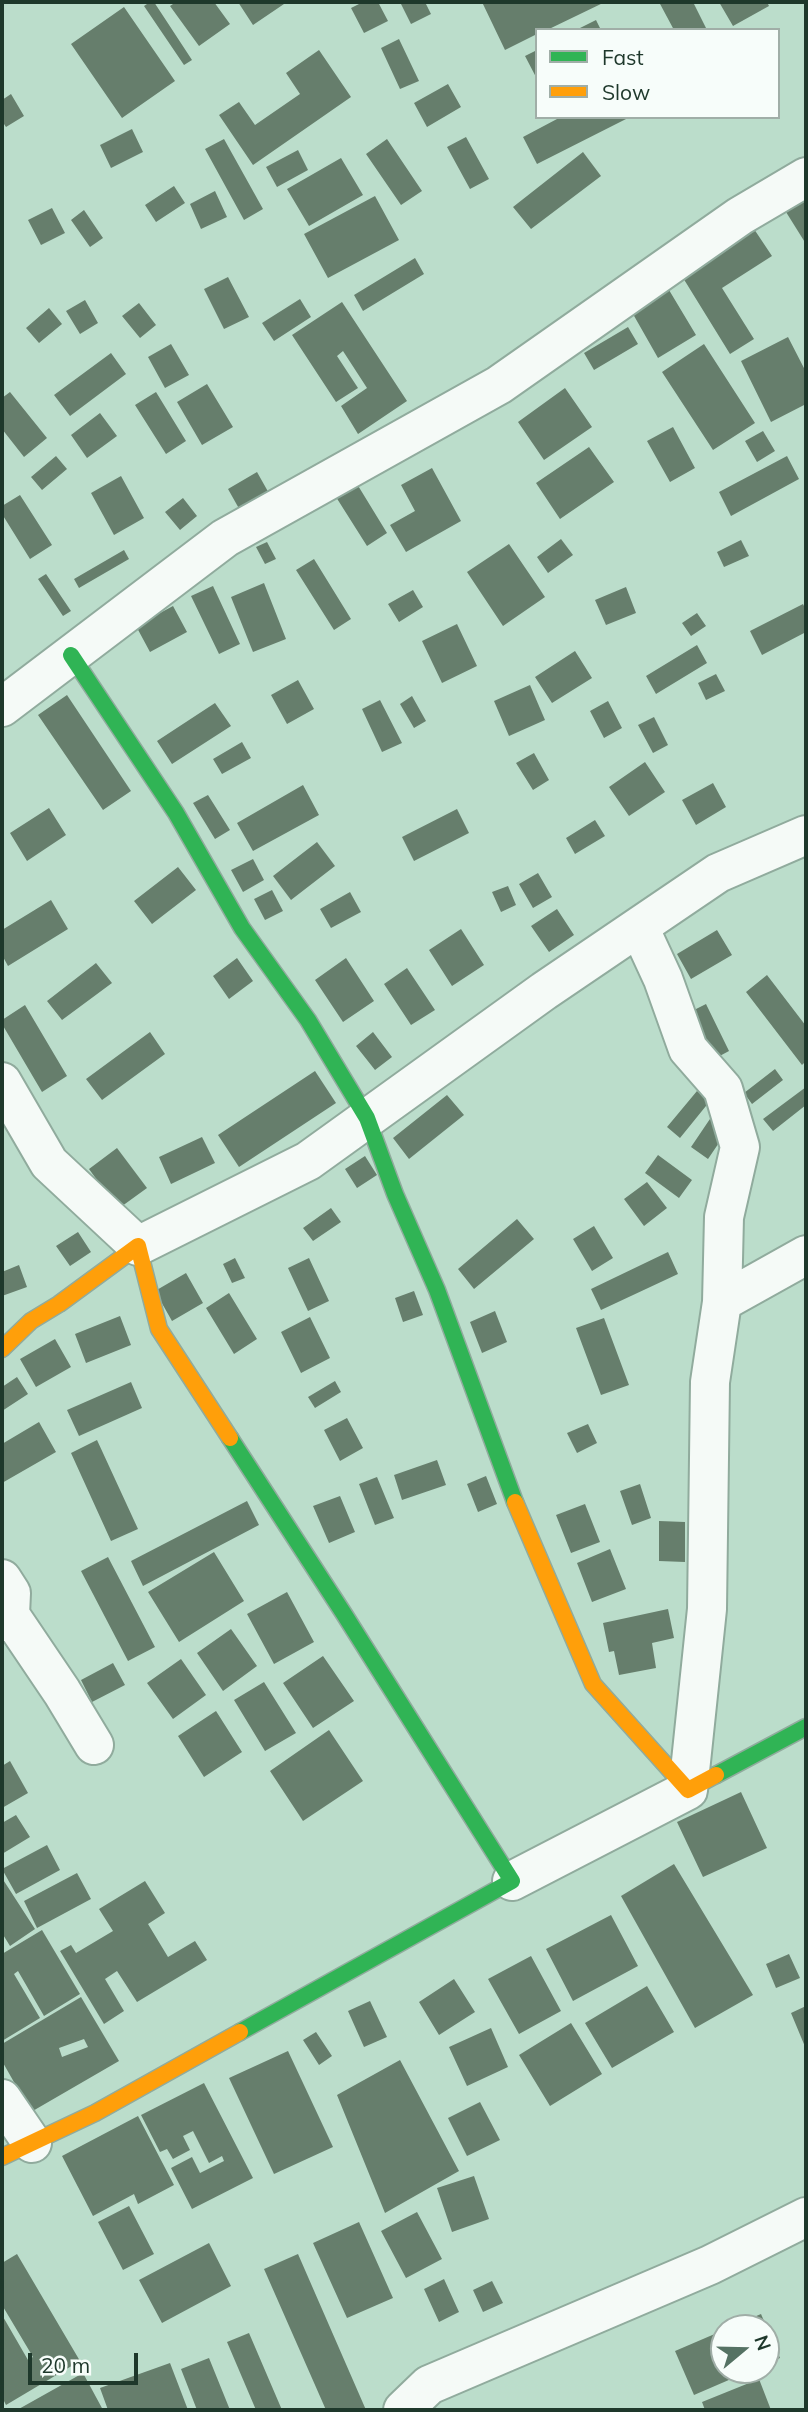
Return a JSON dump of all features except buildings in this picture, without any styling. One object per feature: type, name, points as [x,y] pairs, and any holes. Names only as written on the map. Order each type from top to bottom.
[{"type":"street","points":[[2,707],[225,538],[499,385],[740,216],[806,177]]},
{"type":"street","points":[[71,655],[176,813],[242,928],[308,1020],[367,1118],[395,1194],[437,1290],[511,1492],[593,1684],[688,1790]]},
{"type":"street","points":[[2,1349],[31,1321],[59,1304],[138,1246],[307,1161],[544,991],[718,873],[806,835]]},
{"type":"street","points":[[639,927],[663,979],[688,1049],[723,1090],[740,1147],[724,1217],[722,1303],[710,1381],[707,1609],[688,1790]]},
{"type":"street","points":[[2,1082],[50,1163],[138,1246],[159,1329],[512,1881]]},
{"type":"street","points":[[722,1303],[806,1255]]},
{"type":"street","points":[[2,1579],[10,1593],[6,1619],[62,1692],[94,1745]]},
{"type":"street","points":[[2,2099],[17,2150],[95,2113],[512,1881],[806,1727]]},
{"type":"street","points":[[403,2410],[429,2385],[710,2265],[806,2217]]},
{"type":"traffic: fast","points":[[71,655],[176,813],[242,928],[308,1020],[367,1118],[395,1194],[437,1290],[515,1502]]},
{"type":"traffic: fast","points":[[230,1438],[512,1881],[240,2032]]},
{"type":"traffic: fast","points":[[716,1775],[806,1727]]},
{"type":"traffic: slow","points":[[2,1349],[31,1321],[59,1304],[138,1246],[159,1329],[230,1438]]},
{"type":"traffic: slow","points":[[515,1502],[593,1684],[688,1790],[716,1775]]},
{"type":"traffic: slow","points":[[2,2157],[95,2113],[240,2032]]}]
